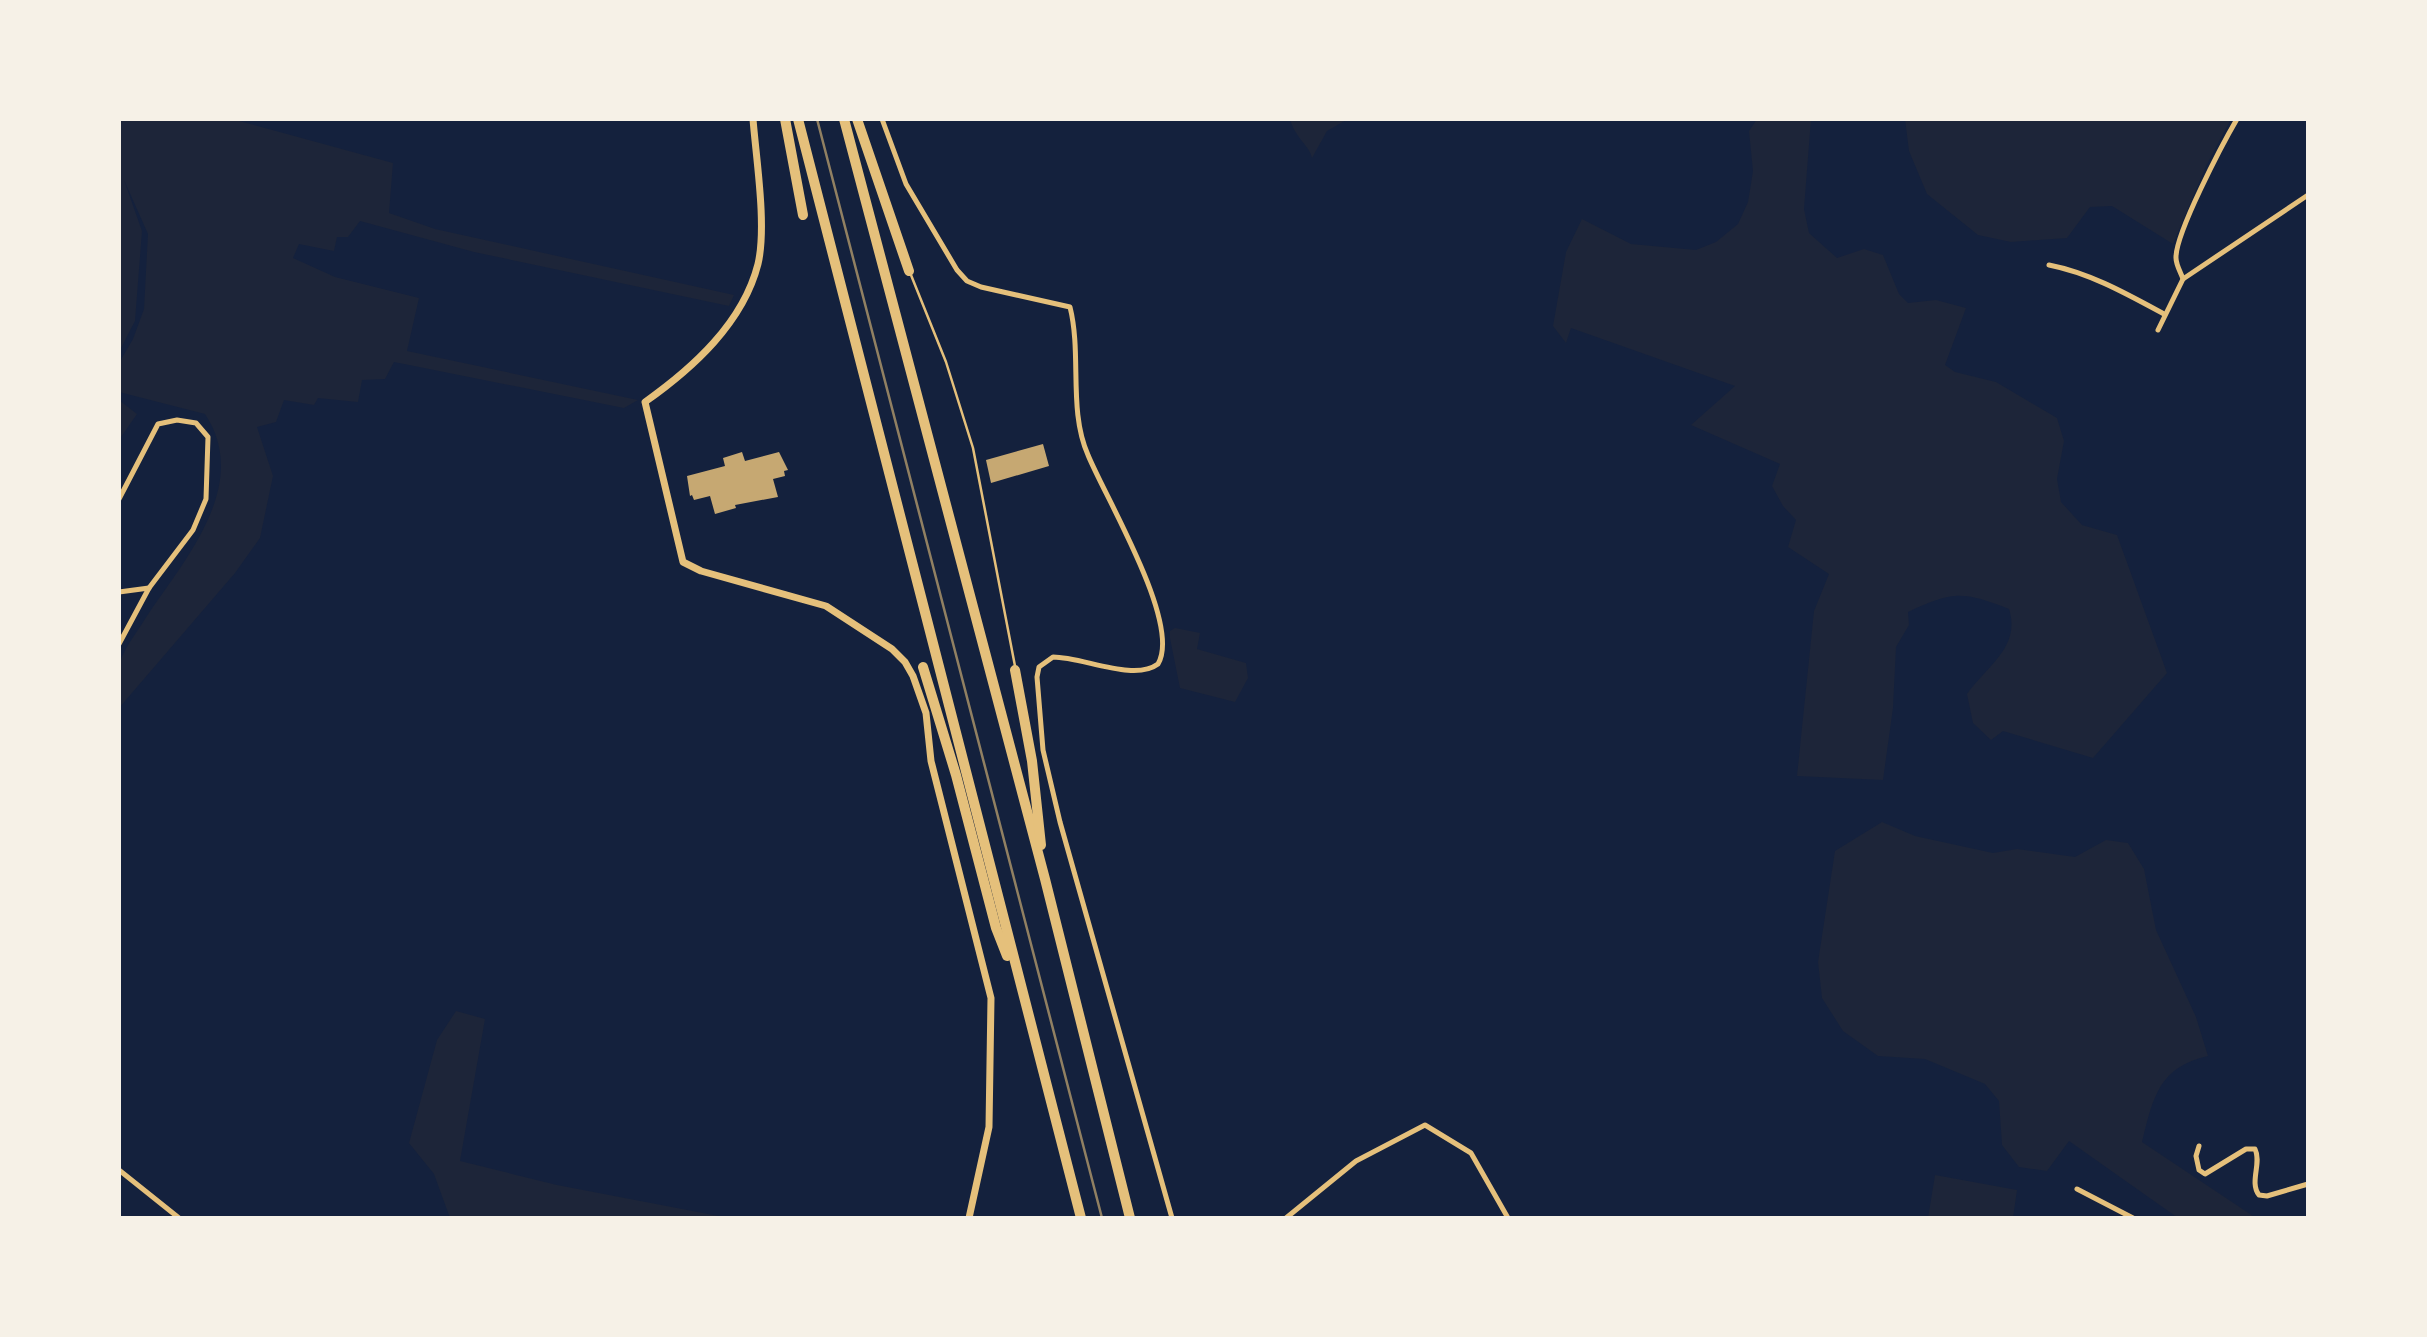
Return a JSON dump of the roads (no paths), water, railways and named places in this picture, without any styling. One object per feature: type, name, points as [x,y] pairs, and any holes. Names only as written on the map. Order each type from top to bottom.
[{"type":"highway","points":[[785,119],[803,215]]},
{"type":"highway","points":[[798,119],[1081,1218]]},
{"type":"highway","points":[[845,119],[1045,879],[1129,1218]]},
{"type":"highway","points":[[857,119],[909,271]]},
{"type":"highway","points":[[923,667],[956,775],[996,928],[1024,1001]]},
{"type":"highway","points":[[1015,670],[1032,761],[1045,879]]},
{"type":"street","points":[[752,119],[761,233],[759,261],[752,283],[742,302],[702,357],[645,402],[683,562],[701,572],[793,595],[846,617],[905,662],[923,699],[931,761],[991,998],[989,1127],[969,1218]]},
{"type":"street","points":[[882,119],[906,184],[957,270],[967,281],[981,287],[1070,307],[1078,375],[1080,433],[1145,572],[1165,643],[1158,664],[1147,670],[1053,657],[1039,667],[1037,677],[1043,750],[1060,822],[1172,1218]]},
{"type":"street","points":[[2183,279],[2176,258],[2183,233],[2220,148],[2237,119]]},
{"type":"street","points":[[2158,330],[2183,279],[2308,195]]},
{"type":"street","points":[[2049,265],[2082,274],[2164,314]]},
{"type":"street","points":[[119,499],[158,424],[177,420],[196,423],[208,437],[206,499],[193,530],[149,589],[119,644]]},
{"type":"street","points":[[119,592],[149,589]]},
{"type":"street","points":[[1286,1218],[1356,1161],[1425,1125],[1471,1153],[1508,1218]]},
{"type":"street","points":[[2199,1146],[2196,1156],[2199,1170],[2205,1174],[2246,1149],[2256,1149],[2258,1154],[2255,1187],[2259,1195],[2267,1196],[2308,1184]]},
{"type":"street","points":[[119,1170],[179,1218]]},
{"type":"street","points":[[2077,1189],[2133,1218]]},
{"type":"lane","points":[[909,271],[946,362],[973,449],[1015,670]]},
{"type":"railway","points":[[817,119],[1102,1218]]}]
